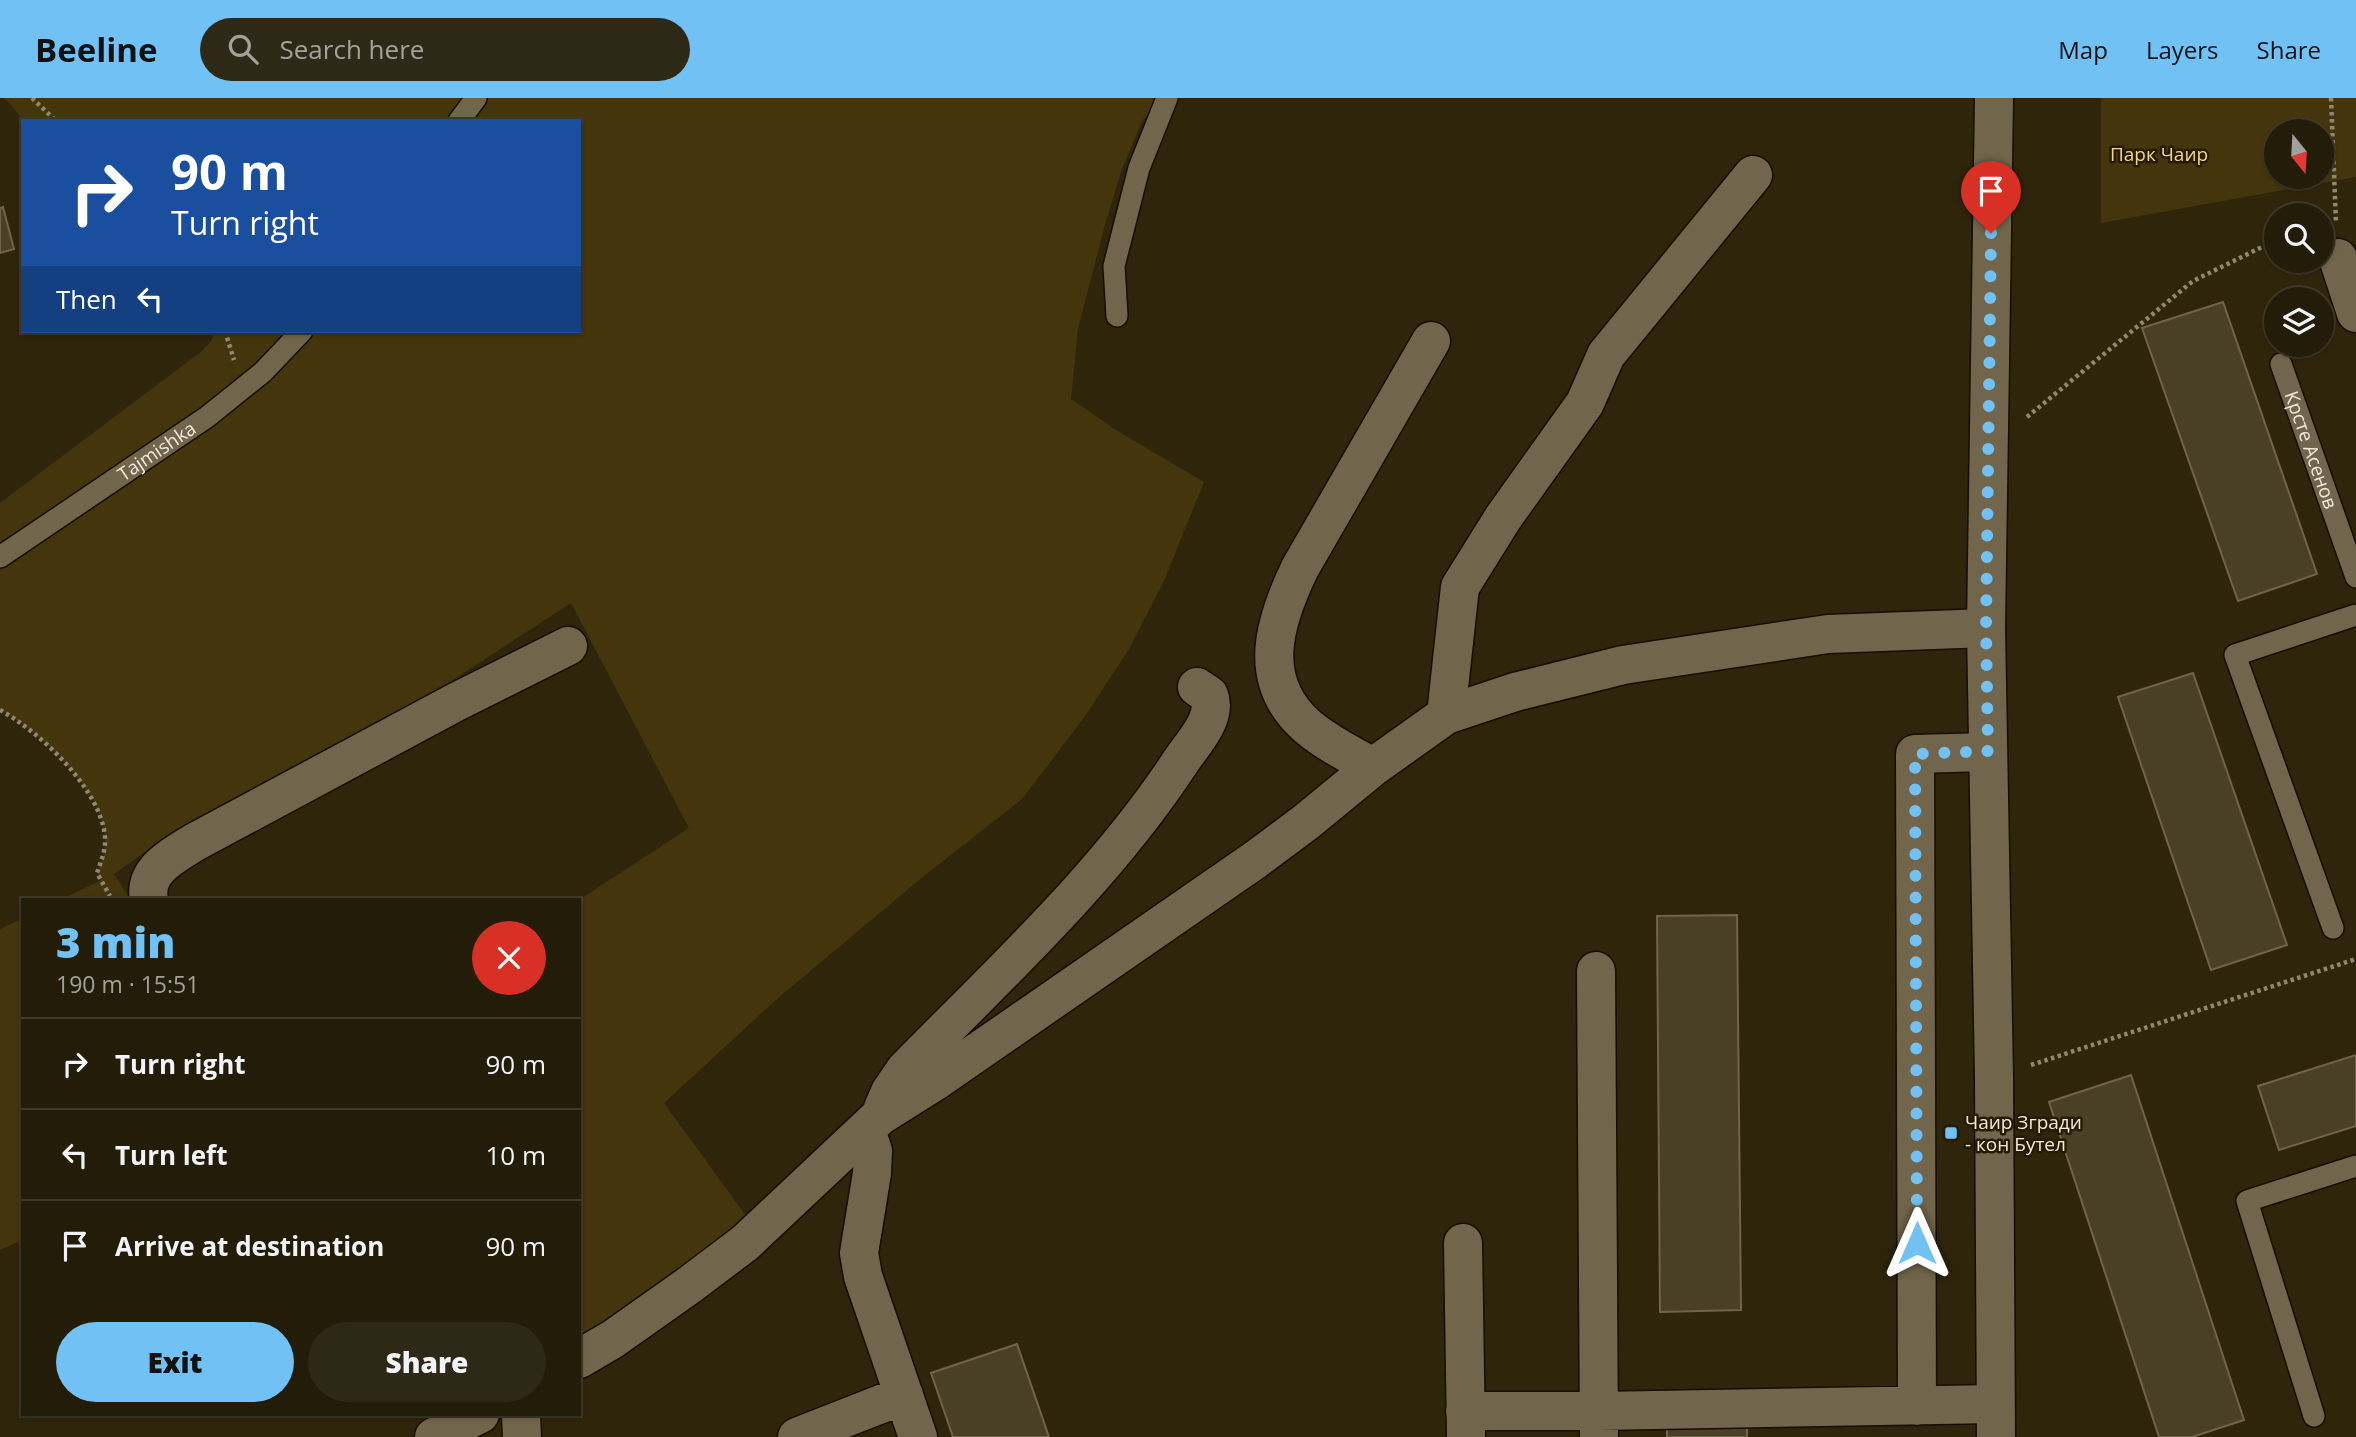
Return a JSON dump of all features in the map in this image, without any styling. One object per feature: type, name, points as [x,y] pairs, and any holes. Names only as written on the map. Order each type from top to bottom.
[{"type":"street","points":[[1463,1243],[1466,1424],[1599,1424],[1917,1406],[1996,1420],[1994,1077],[1986,628],[1994,98]]},
{"type":"street","points":[[1446,715],[1460,587],[1503,518],[1585,403],[1606,355],[1753,175]]},
{"type":"street","points":[[2338,258],[2356,313]]},
{"type":"street","points":[[1373,767],[1336,747],[1307,726],[1292,708],[1280,690],[1275,670],[1276,625],[1300,568],[1431,341]]},
{"type":"street","points":[[581,1358],[613,1339],[745,1243],[873,1123],[1255,860],[1373,767],[1446,715],[1515,692],[1623,665],[1828,634],[1986,628]]},
{"type":"street","points":[[149,898],[149,880],[156,870],[195,842],[568,646]]},
{"type":"street","points":[[918,1437],[863,1276],[859,1253],[872,1173],[873,1123],[905,1070],[1081,891],[1163,789],[1203,728],[1212,708],[1209,695],[1197,687]]},
{"type":"street","points":[[1917,1406],[1915,754],[1988,751]]},
{"type":"street","points":[[1596,971],[1599,1424]]},
{"type":"street","points":[[797,1437],[904,1395]]},
{"type":"street","points":[[433,1437],[476,1416]]},
{"type":"street","points":[[520,1416],[522,1437]]},
{"type":"lane","points":[[460,119],[476,98]]},
{"type":"lane","points":[[1116,316],[1114,266],[1139,169],[1167,98]]},
{"type":"lane","name":"Tajmishka","points":[[0,557],[207,417],[263,372],[300,333]]},
{"type":"lane","name":"Крсте Асенов","points":[[2281,363],[2356,577]]},
{"type":"lane","points":[[2333,928],[2235,655],[2356,615]]},
{"type":"lane","points":[[2314,1416],[2247,1201],[2356,1166]]},
{"type":"path","points":[[32,98],[54,119]]},
{"type":"path","points":[[2331,98],[2338,258]]},
{"type":"path","points":[[1988,449],[2193,281],[2264,246]]},
{"type":"path","points":[[0,710],[19,720],[41,740],[97,805],[105,834],[105,849],[97,873],[112,898]]},
{"type":"path","points":[[1994,1077],[2356,959]]},
{"type":"green space","points":[[4,98],[1163,98],[1142,121],[1122,169],[1106,221],[1078,329],[1071,399],[1116,430],[1204,482],[1164,581],[1128,651],[1083,719],[1022,799],[924,876],[778,998],[664,1103],[757,1231],[581,1358],[581,899],[689,828],[571,603],[442,687],[170,834],[114,874],[129,898],[64,898],[100,881],[97,873],[105,837],[93,800],[81,782],[50,747],[0,710],[0,503],[202,351],[212,339],[213,333],[581,333],[581,119],[23,119]]},
{"type":"green space","name":"Парк Чаир","points":[[2101,98],[2356,98],[2356,177],[2334,181],[2334,119],[2264,119],[2264,189],[2289,189],[2101,223]]},
{"type":"green space","points":[[21,919],[21,1241],[0,1250],[0,929]]},
{"type":"building","points":[[3,207],[14,249],[0,253],[0,208]]},
{"type":"building","points":[[2223,302],[2317,574],[2238,601],[2142,328]]},
{"type":"building","points":[[2193,673],[2287,945],[2211,970],[2118,697]]},
{"type":"building","points":[[1737,915],[1741,1310],[1660,1312],[1657,916]]},
{"type":"building","points":[[2356,1055],[2356,1126],[2279,1150],[2258,1086]]},
{"type":"building","points":[[2131,1075],[2244,1420],[2192,1437],[2159,1437],[2049,1102]]},
{"type":"building","points":[[1017,1344],[1049,1437],[953,1437],[931,1373]]},
{"type":"building","points":[[1667,1423],[1747,1423],[1747,1437],[1667,1437]]},
{"type":"place","name":"Чаир Згради - кон Бутел","points":[[1951,1133]]},
{"type":"route","points":[[1917,1243],[1915,754],[1988,751],[1986,628],[1991,233]]}]
